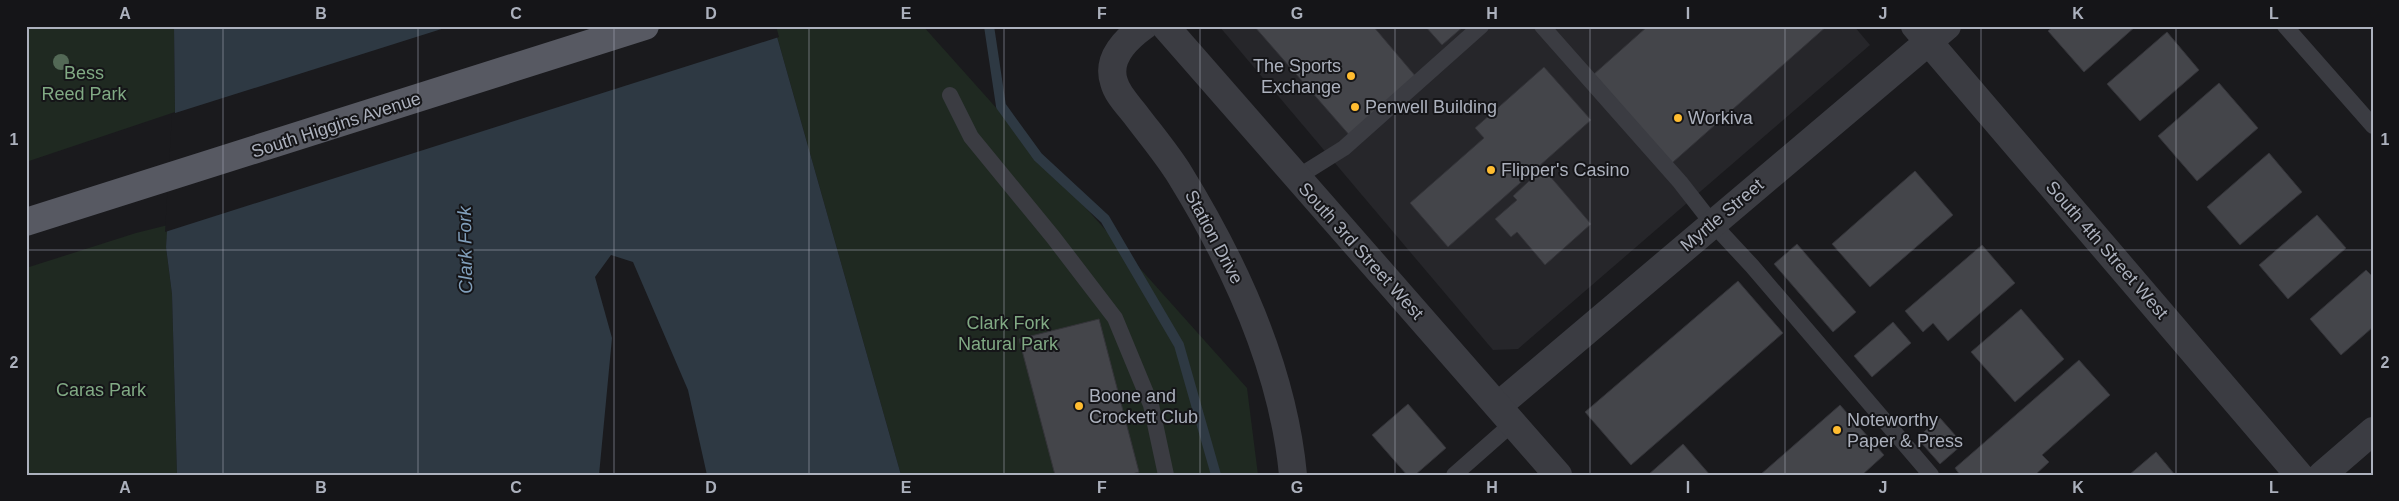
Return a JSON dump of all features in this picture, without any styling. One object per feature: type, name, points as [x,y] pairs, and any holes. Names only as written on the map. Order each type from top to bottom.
[{"type":"main road","name":"South Higgins Avenue","points":[[26,222],[645,26]]},
{"type":"street","name":"Station Drive","points":[[1144,26],[1118,50],[1113,66],[1114,82],[1125,101],[1179,173],[1238,280],[1271,368],[1291,456],[1293,475]]},
{"type":"street","name":"South 3rd Street West","points":[[1165,26],[1296,178],[1558,475]]},
{"type":"street","name":"Myrtle Street","points":[[1506,414],[1712,223],[1930,32]]},
{"type":"street","name":"South 4th Street West","points":[[1930,32],[2299,475]]},
{"type":"street","points":[[2322,475],[2373,431]]},
{"type":"lane","points":[[1296,178],[1344,148],[1481,26]]},
{"type":"lane","points":[[1542,26],[1680,182],[1712,223],[1752,266],[1931,475]]},
{"type":"lane","points":[[2285,26],[2373,126]]},
{"type":"lane","points":[[950,95],[971,137],[1053,237],[1115,318],[1150,405],[1166,475]]},
{"type":"lane","points":[[1454,475],[1506,414]]},
{"type":"shaded area","points":[[1219,26],[1854,26],[1870,45],[1518,349],[1493,350]]},
{"type":"green space","name":"Bess Reed Park","points":[[26,26],[174,26],[175,112],[26,162]]},
{"type":"green space","name":"Clark Fork Natural Park","points":[[774,26],[923,26],[1247,388],[1258,475],[901,475]]},
{"type":"green space","name":"Caras Park","points":[[168,225],[166,247],[172,294],[177,475],[26,475],[26,268],[136,233]]},
{"type":"water","name":"Clark Fork","points":[[174,26],[774,26],[901,475],[707,475],[688,390],[633,262],[611,255],[595,277],[612,338],[599,475],[177,475],[172,294],[166,247],[175,112]]},
{"type":"pier","points":[[451,26],[776,26],[779,37],[165,232],[172,114]]},
{"type":"building","name":"Penwell Building","points":[[1254,26],[1373,26],[1417,78],[1351,137]]},
{"type":"building","points":[[1425,26],[1464,26],[1442,45]]},
{"type":"building","name":"Workiva","points":[[1648,26],[1827,26],[1672,163],[1594,74]]},
{"type":"building","points":[[2054,26],[2136,26],[2084,72],[2048,31]]},
{"type":"building","points":[[2167,32],[2199,70],[2140,121],[2107,84]]},
{"type":"building","name":"Flipper's Casino","points":[[1544,67],[1591,120],[1448,247],[1410,203],[1484,138],[1475,128]]},
{"type":"building","points":[[2219,83],[2258,128],[2197,181],[2158,136]]},
{"type":"building","points":[[2269,153],[2302,192],[2240,245],[2207,207]]},
{"type":"building","points":[[1543,168],[1591,224],[1545,265],[1517,232],[1511,237],[1495,219],[1517,200],[1513,196]]},
{"type":"building","points":[[1915,171],[1953,215],[1870,287],[1832,244]]},
{"type":"building","points":[[2317,215],[2346,248],[2288,299],[2259,265]]},
{"type":"building","points":[[1797,244],[1856,312],[1833,332],[1774,264]]},
{"type":"building","points":[[1982,245],[2015,283],[1948,341],[1933,323],[1923,332],[1905,311]]},
{"type":"building","points":[[2366,270],[2373,277],[2373,327],[2341,355],[2310,319]]},
{"type":"building","points":[[1738,281],[1783,333],[1631,465],[1585,412]]},
{"type":"building","points":[[2021,309],[2064,359],[2015,402],[1971,352]]},
{"type":"building","name":"Boone and Crockett Club","points":[[1099,319],[1139,472],[1129,475],[1055,475],[1019,339]]},
{"type":"building","points":[[1893,322],[1911,343],[1872,377],[1854,356]]},
{"type":"building","points":[[2079,360],[2110,395],[2042,455],[2049,462],[2035,475],[1960,475],[1955,468]]},
{"type":"building","points":[[1408,404],[1446,448],[1415,475],[1407,475],[1372,435]]},
{"type":"building","name":"Noteworthy Paper & Press","points":[[1840,405],[1884,455],[1862,475],[1760,475]]},
{"type":"building","points":[[1940,418],[1963,444],[1940,464],[1917,438]]},
{"type":"building","points":[[1683,444],[1710,475],[1648,475]]},
{"type":"building","points":[[2156,452],[2175,475],[2129,475]]},
{"type":"waterway","points":[[989,26],[1001,106],[1038,157],[1105,219],[1179,345],[1216,475]]},
{"type":"place","name":"The Sports Exchange","points":[[1351,76]]},
{"type":"place","name":"Penwell Building","points":[[1355,107]]},
{"type":"place","name":"Workiva","points":[[1678,118]]},
{"type":"place","name":"Flipper's Casino","points":[[1491,170]]},
{"type":"place","name":"Boone and Crockett Club","points":[[1079,406]]},
{"type":"place","name":"Noteworthy Paper & Press","points":[[1837,430]]}]
